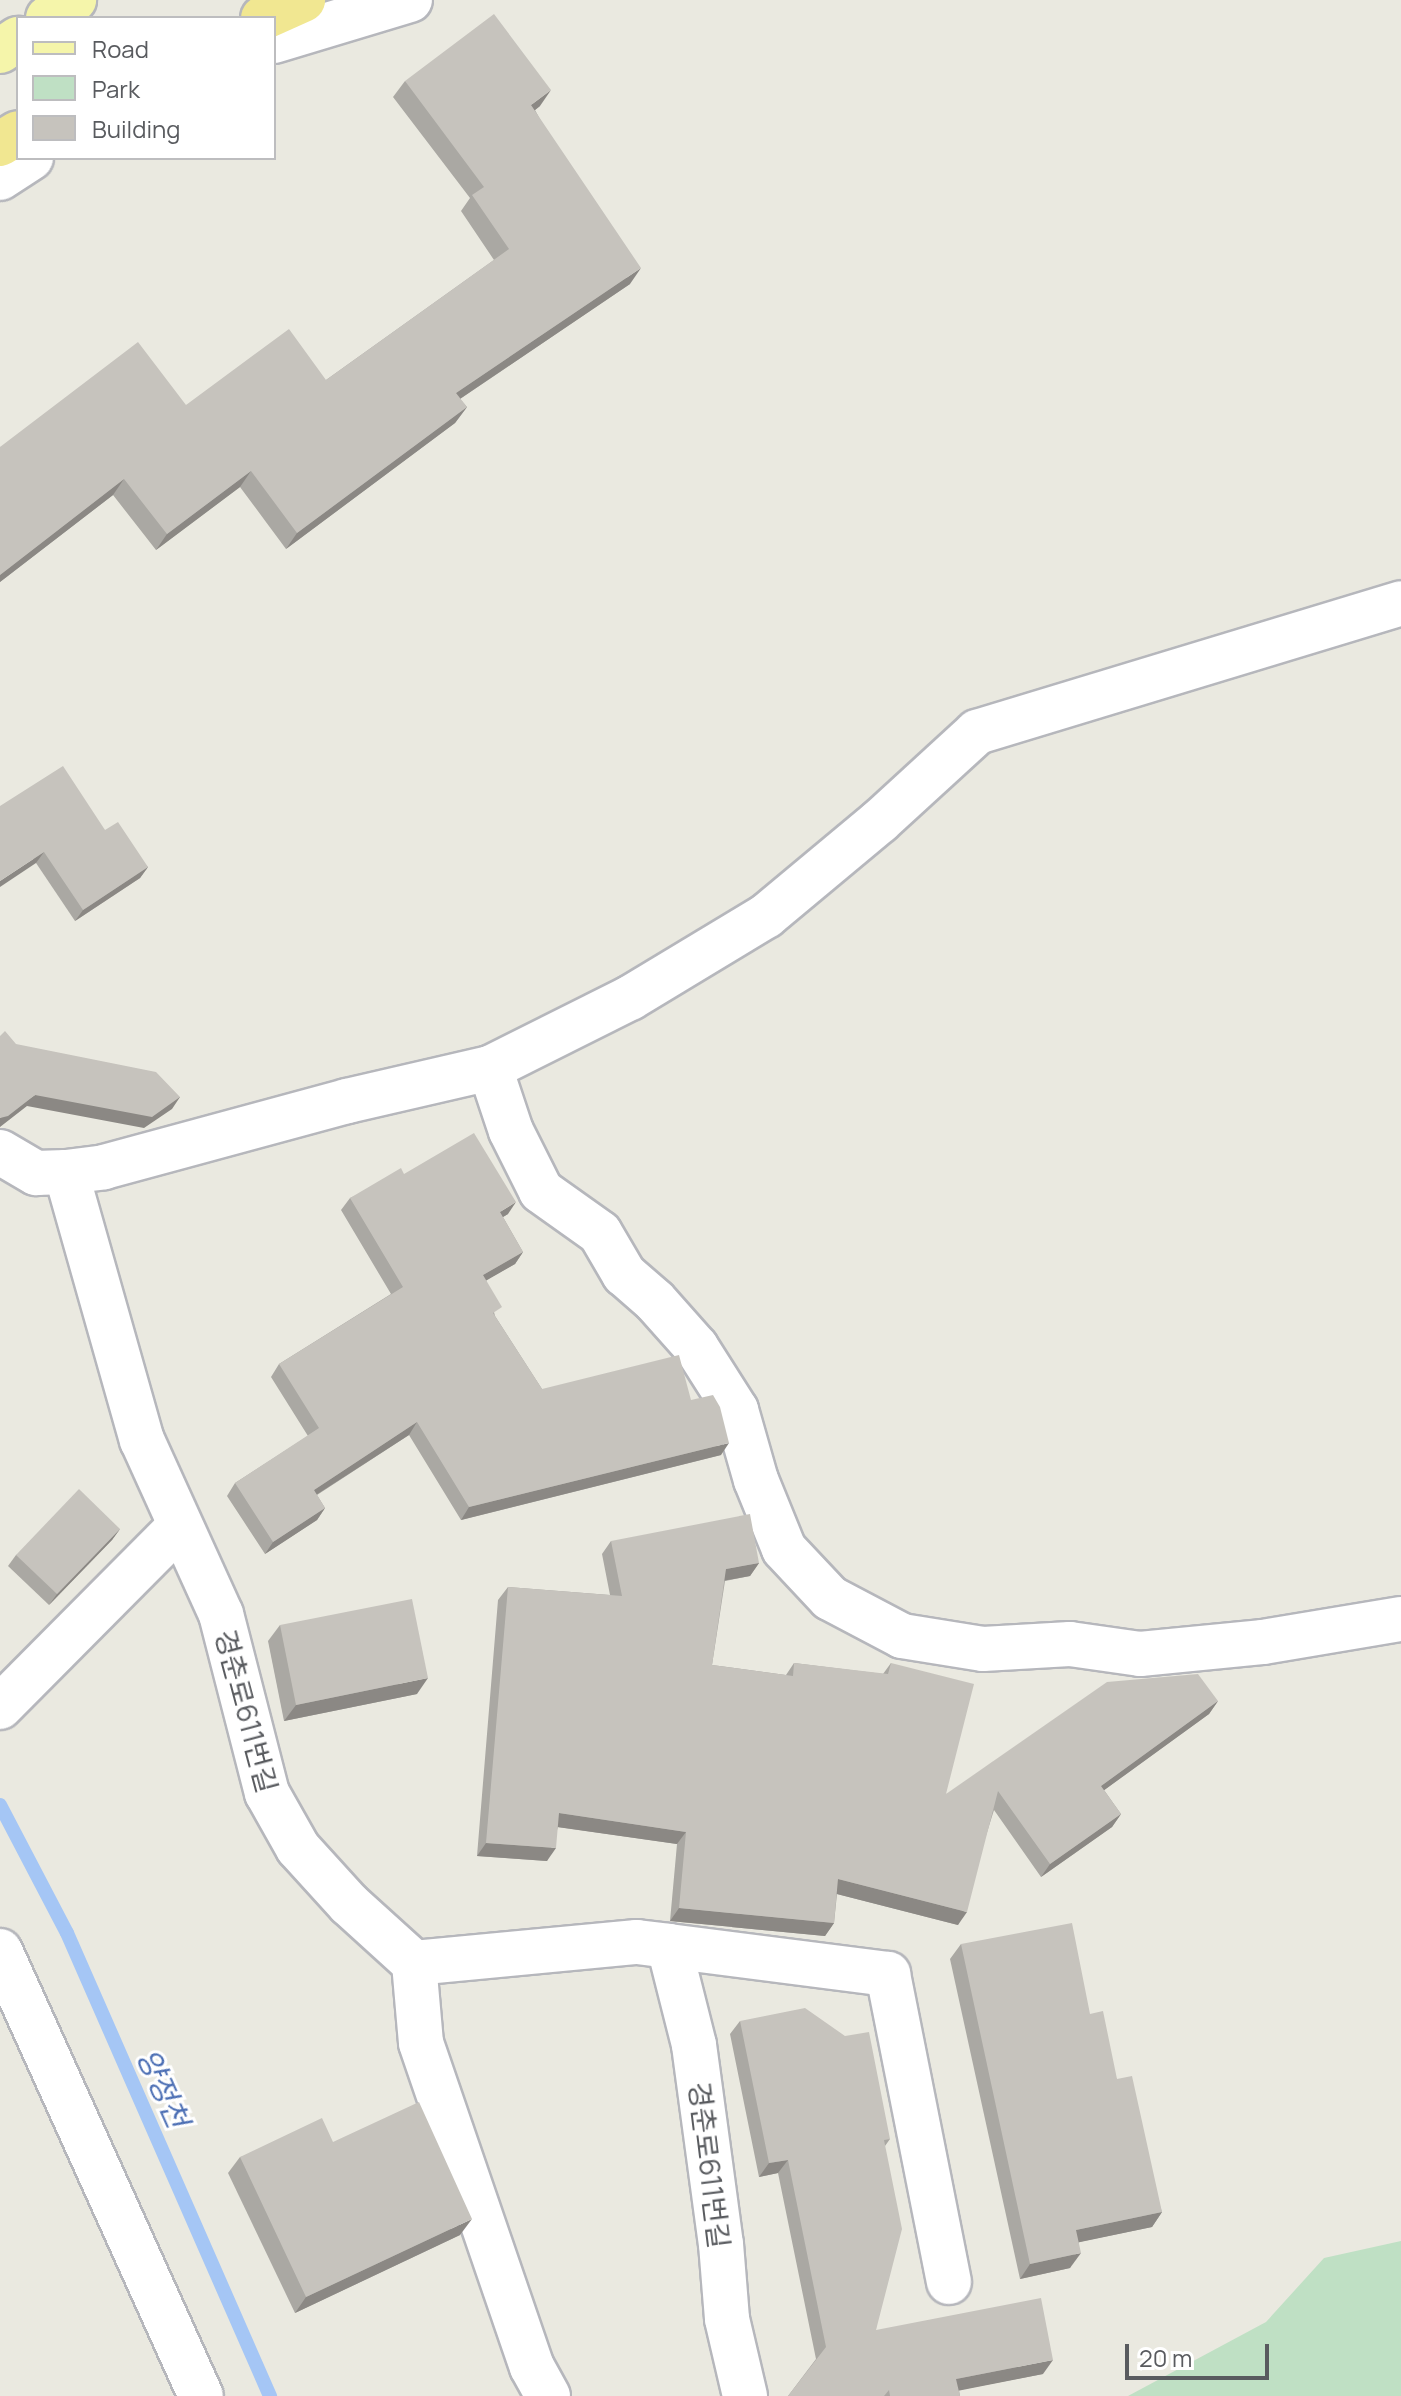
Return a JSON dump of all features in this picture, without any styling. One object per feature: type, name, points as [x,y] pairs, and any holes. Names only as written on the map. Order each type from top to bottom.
[{"type":"highway","points":[[267,16],[303,0]]},
{"type":"main road","points":[[51,16],[74,0]]},
{"type":"street","points":[[276,40],[410,0]]},
{"type":"street","points":[[0,178],[28,160]]},
{"type":"street","points":[[0,1152],[36,1173],[104,1167],[347,1101],[490,1068],[630,998],[766,916],[880,821],[977,732],[1401,603]]},
{"type":"street","points":[[490,1068],[511,1131],[541,1191],[600,1233],[624,1274],[655,1301],[696,1347],[736,1410],[756,1480],[784,1549],[830,1598],[902,1636],[983,1649],[1070,1644],[1140,1654],[1263,1642],[1401,1619]]},
{"type":"street","name":"경춘로611번길","points":[[66,1172],[142,1440],[221,1614],[267,1793],[298,1848],[349,1904],[414,1963]]},
{"type":"street","points":[[0,1707],[180,1526]]},
{"type":"street","points":[[548,2396],[532,2367],[421,2043],[414,1963],[637,1942],[888,1974],[949,2282]]},
{"type":"street","name":"경춘로611번길","points":[[669,1946],[694,2045],[721,2244],[727,2319],[745,2396]]},
{"type":"street","points":[[0,1951],[201,2396]]},
{"type":"green space","points":[[1401,2241],[1401,2396],[1128,2396],[1266,2322],[1324,2258]]},
{"type":"building","points":[[494,14],[551,90],[531,105],[641,268],[456,393],[467,407],[297,533],[251,471],[167,534],[124,479],[0,575],[0,447],[138,342],[186,405],[289,329],[326,380],[509,249],[472,195],[484,187],[405,81]]},
{"type":"building","points":[[63,766],[105,830],[118,822],[148,867],[83,910],[44,852],[0,881],[0,806]]},
{"type":"building","points":[[5,1031],[16,1044],[156,1072],[180,1097],[152,1117],[35,1095],[8,1116],[0,1118],[0,1036]]},
{"type":"building","points":[[474,1133],[516,1202],[500,1212],[523,1252],[483,1275],[502,1307],[493,1313],[542,1389],[679,1355],[691,1400],[713,1395],[720,1407],[729,1443],[469,1507],[417,1422],[314,1490],[325,1508],[273,1542],[235,1483],[319,1428],[279,1364],[403,1287],[350,1198],[401,1168],[404,1174]]},
{"type":"building","points":[[79,1489],[120,1529],[57,1594],[16,1555]]},
{"type":"building","points":[[750,1514],[759,1563],[726,1569],[712,1665],[793,1676],[794,1663],[888,1674],[891,1663],[974,1684],[946,1794],[1107,1682],[1198,1674],[1218,1701],[1101,1786],[1121,1814],[1050,1864],[998,1791],[967,1912],[838,1879],[834,1923],[679,1908],[686,1832],[559,1813],[556,1848],[486,1843],[508,1587],[622,1596],[611,1541]]},
{"type":"building","points":[[412,1599],[428,1678],[296,1705],[280,1625]]},
{"type":"building","points":[[1072,1923],[1090,2014],[1103,2011],[1117,2079],[1132,2076],[1162,2212],[1076,2230],[1081,2253],[1030,2264],[961,1944]]},
{"type":"building","points":[[805,2008],[845,2036],[869,2032],[890,2139],[884,2140],[902,2229],[876,2330],[1041,2298],[1053,2360],[956,2379],[960,2396],[890,2396],[889,2390],[884,2396],[788,2396],[826,2347],[788,2160],[769,2163],[740,2021]]},
{"type":"building","points":[[419,2102],[472,2219],[306,2297],[240,2157],[322,2118],[333,2142]]},
{"type":"waterway","name":"양정천","points":[[0,1805],[67,1933],[270,2396]]}]
